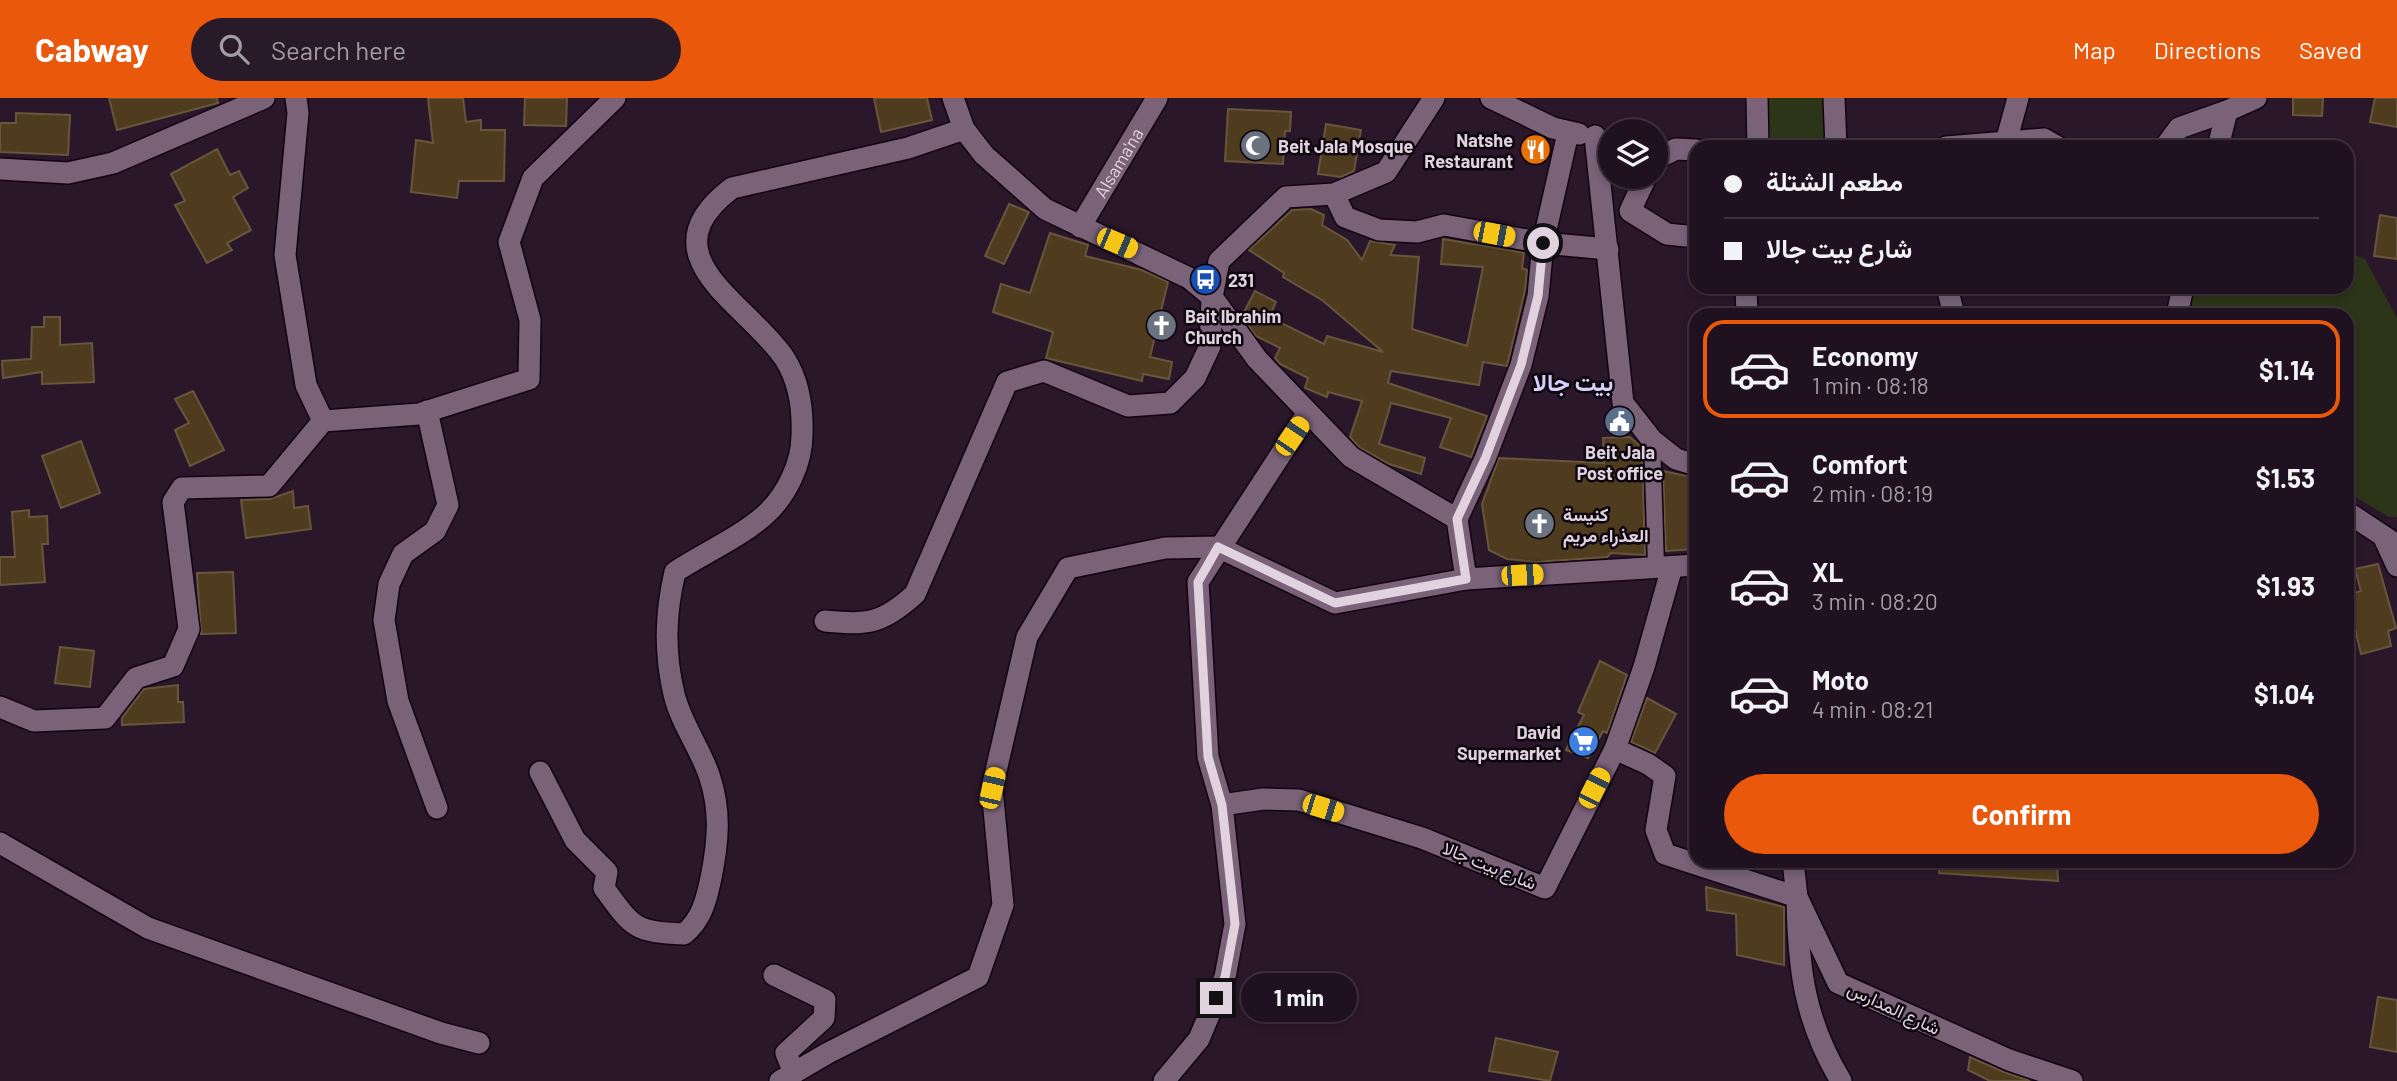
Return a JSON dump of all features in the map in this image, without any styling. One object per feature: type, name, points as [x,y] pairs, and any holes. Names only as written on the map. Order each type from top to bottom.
[{"type":"street","points":[[0,169],[68,173],[113,163],[264,98]]},
{"type":"street","points":[[296,98],[298,113],[285,255],[306,384],[323,421]]},
{"type":"street","points":[[0,707],[34,722],[105,718],[136,678],[173,666],[189,629],[173,502],[182,488],[269,486],[323,421],[427,411],[529,379],[530,320],[509,242],[533,178],[615,98]]},
{"type":"street","points":[[953,98],[964,129],[984,155],[1045,209],[1189,278],[1212,296],[1258,359],[1307,414],[1351,457],[1457,519]]},
{"type":"street","name":"Alsama'na","points":[[1080,228],[1157,98]]},
{"type":"street","points":[[825,621],[861,624],[893,614],[915,594],[1007,382],[1044,371],[1128,406],[1170,404],[1195,378],[1210,346],[1212,296],[1219,261],[1286,197],[1334,194],[1386,172],[1434,98]]},
{"type":"street","points":[[1491,98],[1568,134],[1598,138]]},
{"type":"street","points":[[1757,98],[1758,140]]},
{"type":"street","points":[[1834,98],[1836,140]]},
{"type":"street","points":[[2007,140],[2018,98]]},
{"type":"street","points":[[2170,140],[2179,128],[2256,98]]},
{"type":"street","points":[[2220,140],[2227,111]]},
{"type":"street","points":[[540,772],[575,840],[607,872],[604,888],[629,922],[648,932],[684,934],[698,922],[708,891],[720,828],[710,777],[678,709],[673,691],[665,632],[668,600],[675,572],[766,514],[791,480],[802,448],[803,402],[786,360],[751,319],[709,280],[697,255],[702,219],[718,199],[732,188],[908,148],[964,129]]},
{"type":"street","points":[[1466,579],[1457,519],[1485,459],[1521,365],[1538,296],[1543,243],[1568,134]]},
{"type":"street","points":[[1668,153],[1676,149],[1689,150]]},
{"type":"street","points":[[1605,189],[1623,402],[1652,440],[1676,459],[1689,462]]},
{"type":"street","points":[[1640,189],[1630,211],[1667,234],[1689,236]]},
{"type":"street","points":[[1334,194],[1345,217],[1378,230],[1417,233],[1444,225],[1543,243],[1608,248]]},
{"type":"street","points":[[427,411],[448,505],[435,531],[404,554],[389,584],[384,620],[398,701],[437,808]]},
{"type":"street","points":[[1164,1081],[1199,1039],[1225,977],[1235,924],[1222,805],[1208,757],[1198,582],[1218,547],[1307,414]]},
{"type":"street","points":[[1652,440],[1664,566]]},
{"type":"street","points":[[2354,517],[2391,542],[2397,566]]},
{"type":"street","points":[[774,975],[825,1000],[824,1018],[786,1053],[787,1077],[978,977],[1003,905],[992,788],[1027,637],[1068,568],[1165,548],[1218,547],[1335,603],[1466,579],[1689,565]]},
{"type":"street","name":"شارع بيت جالا","points":[[1222,805],[1263,799],[1299,800],[1422,838],[1545,888],[1615,749],[1644,667],[1664,566]]},
{"type":"street","points":[[1615,749],[1648,764],[1665,776],[1656,830],[1665,854],[1689,862]]},
{"type":"street","points":[[0,843],[148,928],[441,1033],[479,1043]]},
{"type":"street","points":[[1708,868],[1797,897],[1800,974],[1814,1031],[1841,1081]]},
{"type":"street","name":"شارع المدارس","points":[[1794,868],[1797,897],[1838,983],[2009,1060],[2072,1081]]},
{"type":"green space","points":[[1757,98],[1834,98],[1836,140],[1758,140]]},
{"type":"green space","points":[[2354,255],[2365,259],[2397,318],[2397,517],[2389,517],[2354,496],[2354,308],[2189,308],[2192,294],[2354,294]]},
{"type":"building","points":[[109,98],[217,98],[218,103],[117,130]]},
{"type":"building","points":[[428,98],[463,98],[466,122],[481,120],[481,130],[505,130],[504,181],[459,181],[457,198],[411,192],[416,140],[433,143]]},
{"type":"building","points":[[525,98],[567,98],[566,126],[524,125]]},
{"type":"building","points":[[874,98],[927,98],[932,120],[881,132]]},
{"type":"building","points":[[2293,98],[2323,98],[2322,116],[2293,115]]},
{"type":"building","points":[[2375,98],[2397,98],[2397,127],[2370,122]]},
{"type":"building","name":"Beit Jala Mosque","points":[[1228,109],[1291,112],[1290,131],[1285,131],[1283,164],[1225,161]]},
{"type":"building","points":[[16,113],[70,115],[68,155],[0,152],[0,123],[16,123]]},
{"type":"building","points":[[1326,124],[1361,130],[1354,171],[1341,177],[1318,174]]},
{"type":"building","points":[[217,149],[230,175],[239,171],[248,188],[233,197],[251,230],[227,243],[232,250],[207,263],[175,205],[185,201],[171,174]]},
{"type":"building","points":[[1009,204],[1029,212],[1004,264],[985,256]]},
{"type":"building","points":[[1311,209],[1324,215],[1322,225],[1347,240],[1362,260],[1370,241],[1395,245],[1390,255],[1419,257],[1412,329],[1467,346],[1483,267],[1441,264],[1443,239],[1524,253],[1522,268],[1527,270],[1525,290],[1507,366],[1483,362],[1479,385],[1391,371],[1388,383],[1487,416],[1471,457],[1440,447],[1451,418],[1391,403],[1379,444],[1425,458],[1421,474],[1389,464],[1359,447],[1350,437],[1362,401],[1328,392],[1327,397],[1305,388],[1308,378],[1280,364],[1275,358],[1280,348],[1256,336],[1242,316],[1255,291],[1276,302],[1269,317],[1324,344],[1327,336],[1383,352],[1322,300],[1283,277],[1284,273],[1249,250],[1292,210]]},
{"type":"building","points":[[2380,215],[2397,218],[2397,259],[2374,256]]},
{"type":"building","points":[[1050,233],[1088,245],[1085,256],[1142,270],[1168,282],[1150,357],[1172,362],[1169,379],[1143,374],[1142,381],[1046,358],[1053,332],[993,312],[1001,284],[1030,293]]},
{"type":"building","points":[[44,317],[60,317],[60,345],[92,343],[94,382],[42,384],[42,372],[3,378],[2,361],[31,359],[32,327],[44,327]]},
{"type":"building","points":[[193,391],[224,450],[190,466],[175,430],[189,423],[175,399]]},
{"type":"building","points":[[1630,437],[1642,448],[1645,555],[1611,553],[1607,557],[1537,562],[1507,559],[1489,550],[1482,504],[1499,458],[1604,463],[1603,438]]},
{"type":"building","points":[[81,441],[100,493],[61,508],[42,456]]},
{"type":"building","points":[[1663,471],[1689,477],[1689,549],[1666,551]]},
{"type":"building","points":[[293,491],[294,508],[308,506],[311,529],[246,538],[241,500],[270,499]]},
{"type":"building","points":[[29,510],[29,517],[47,516],[48,544],[42,544],[45,582],[0,585],[0,557],[15,557],[12,512]]},
{"type":"building","points":[[2378,564],[2396,628],[2388,631],[2391,646],[2361,654],[2354,624],[2354,593],[2361,591],[2355,569]]},
{"type":"building","points":[[233,572],[236,633],[201,634],[197,573]]},
{"type":"building","points":[[60,647],[94,651],[90,687],[55,683]]},
{"type":"building","points":[[1600,661],[1627,675],[1607,733],[1603,731],[1588,758],[1566,750],[1584,715],[1578,712]]},
{"type":"building","points":[[178,685],[178,702],[183,702],[184,722],[122,725],[122,718],[144,689]]},
{"type":"building","points":[[1647,698],[1676,714],[1655,753],[1631,742]]},
{"type":"building","points":[[1939,868],[2057,868],[2058,881],[1939,873]]},
{"type":"building","points":[[1706,887],[1784,907],[1784,965],[1737,955],[1736,914],[1707,910]]},
{"type":"building","points":[[2378,997],[2397,1000],[2397,1052],[2370,1047]]},
{"type":"building","points":[[1496,1038],[1558,1052],[1550,1081],[1489,1071]]},
{"type":"building","points":[[1970,1057],[2030,1081],[1990,1081],[1968,1070]]},
{"type":"place","name":"Beit Jala Mosque","points":[[1255,146]]},
{"type":"place","name":"Natshe Restaurant","points":[[1536,150]]},
{"type":"place","name":"231","points":[[1205,280]]},
{"type":"place","name":"Bait Ibrahim Church","points":[[1162,326]]},
{"type":"place","name":"Beit Jala Post office","points":[[1620,422]]},
{"type":"place","name":"كنيسة العذراء مريم","points":[[1540,524]]},
{"type":"place","name":"David Supermarket","points":[[1584,742]]},
{"type":"district","name":"بيت جالا","points":[[1573,381]]},
{"type":"route","points":[[1216,998],[1225,977],[1235,924],[1222,805],[1208,757],[1198,582],[1218,547],[1335,603],[1466,579],[1457,519],[1485,459],[1521,365],[1538,296],[1543,243]]}]
